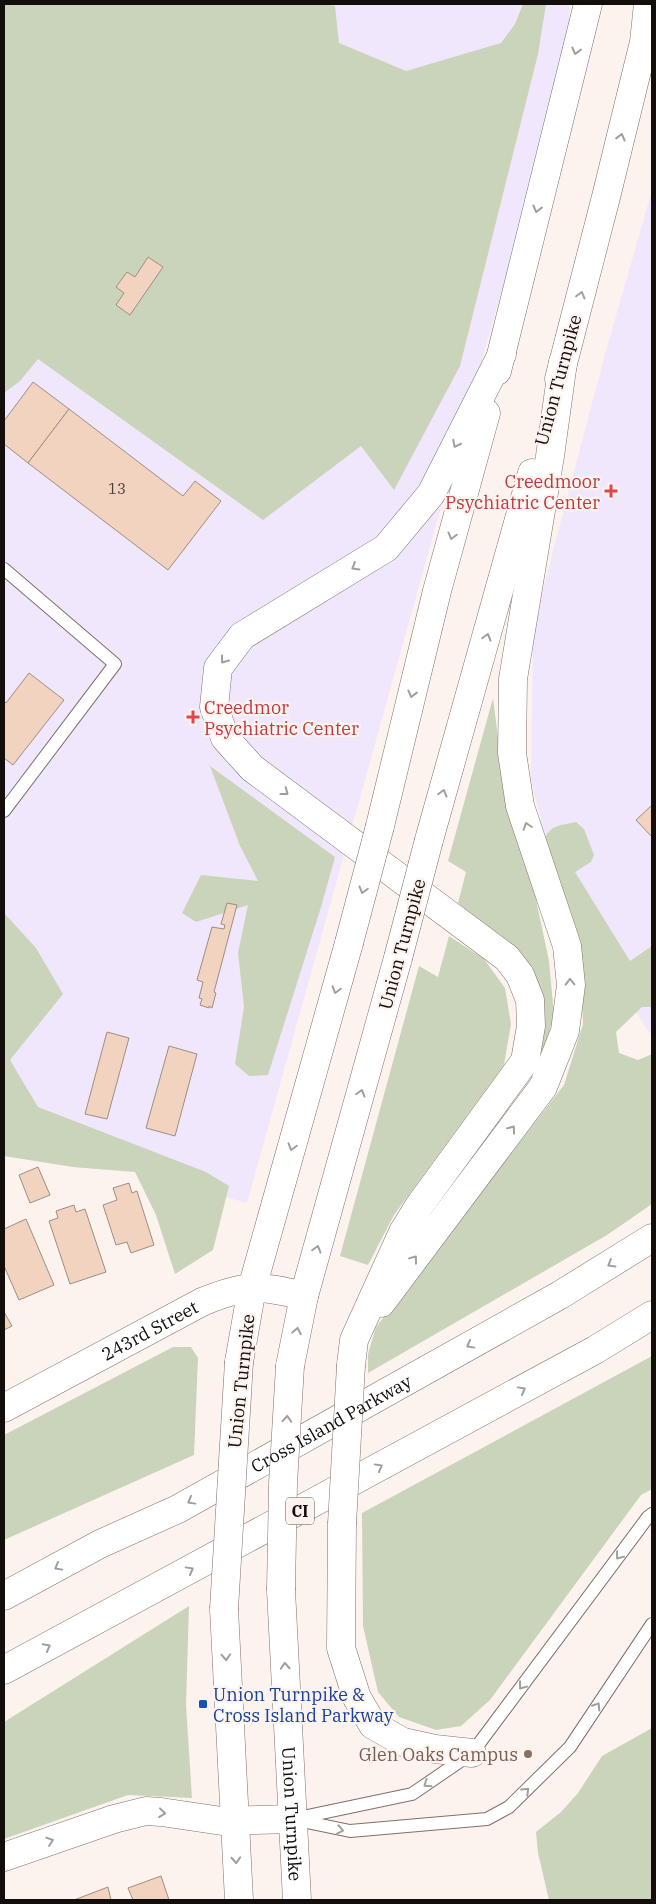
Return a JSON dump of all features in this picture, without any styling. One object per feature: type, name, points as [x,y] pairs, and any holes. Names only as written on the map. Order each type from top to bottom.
[{"type":"main road","name":"Union Turnpike","points":[[239,1900],[224,1609],[239,1362],[252,1288],[380,826],[437,591],[502,354],[588,4]]},
{"type":"main road","name":"Union Turnpike","points":[[297,1900],[281,1590],[283,1484],[290,1366],[304,1296],[563,362],[644,42],[648,4]]},
{"type":"main road","points":[[472,1753],[435,1749],[403,1742],[373,1725],[357,1698],[341,1648],[342,1524],[352,1353],[403,1232],[419,1206],[525,1061],[531,1026],[530,1000],[520,974],[507,958],[252,768],[225,738],[214,707],[218,668],[242,636],[386,548],[431,494],[502,354]]},
{"type":"main road","points":[[352,1353],[544,1087],[565,1031],[572,985],[567,946],[520,806],[512,753],[513,679],[550,456],[563,362]]},
{"type":"main road","name":"Cross Island Parkway","points":[[4,1596],[100,1544],[178,1509],[552,1299],[652,1238]]},
{"type":"main road","name":"243rd Street","points":[[4,1408],[202,1302],[230,1291],[267,1288],[304,1296]]},
{"type":"main road","name":"CI","points":[[4,1670],[595,1350],[652,1317]]},
{"type":"main road","points":[[4,1857],[114,1819],[146,1812],[161,1812],[208,1819],[293,1819]]},
{"type":"lane","points":[[4,569],[115,664],[4,811]]},
{"type":"lane","points":[[293,1819],[412,1794],[472,1753],[648,1516],[652,1514]]},
{"type":"lane","points":[[293,1819],[350,1831],[486,1819],[508,1808],[570,1747],[652,1624]]},
{"type":"shaded area","name":"Creedmor Psychiatric Center","points":[[4,4],[570,4],[569,21],[505,278],[247,1203],[135,1172],[73,1167],[4,1156]]},
{"type":"shaded area","name":"Creedmoor Psychiatric Center","points":[[652,190],[652,1036],[582,932],[550,857],[531,781],[533,627],[605,354]]},
{"type":"green space","points":[[4,4],[326,4],[335,6],[339,43],[406,71],[501,43],[515,24],[523,4],[546,4],[538,54],[460,366],[394,490],[361,446],[263,520],[38,359],[20,381],[4,393]]},
{"type":"green space","points":[[493,698],[505,794],[534,890],[549,961],[554,1015],[544,1050],[538,1050],[520,956],[458,903],[466,872],[448,861]]},
{"type":"green space","points":[[210,766],[335,857],[268,1075],[249,1076],[235,1064],[244,1007],[238,953],[248,905],[196,922],[182,913],[201,875],[258,881],[240,846]]},
{"type":"green space","points":[[576,822],[584,829],[594,855],[591,862],[575,872],[630,961],[652,946],[652,1007],[642,1007],[616,1032],[619,1053],[638,1060],[652,1054],[652,1204],[607,1235],[368,1373],[368,1354],[376,1327],[564,1085],[583,1024],[580,950],[543,841],[552,829],[560,825]]},
{"type":"green space","points":[[4,913],[36,948],[63,994],[10,1060],[38,1107],[206,1172],[229,1186],[213,1250],[175,1274],[156,1215],[135,1172],[73,1167],[4,1156]]},
{"type":"green space","points":[[449,936],[484,959],[505,988],[511,1024],[504,1065],[394,1215],[368,1265],[340,1256],[419,966],[438,977]]},
{"type":"green space","points":[[173,1347],[191,1347],[198,1358],[194,1455],[4,1540],[4,1435]]},
{"type":"green space","points":[[652,1356],[652,1489],[641,1495],[490,1700],[461,1726],[436,1730],[399,1717],[378,1692],[363,1626],[362,1513]]},
{"type":"green space","points":[[189,1606],[186,1705],[192,1798],[128,1795],[4,1839],[4,1722]]},
{"type":"green space","points":[[652,1728],[652,1900],[549,1900],[538,1853],[536,1832],[561,1812],[578,1793],[602,1756]]},
{"type":"building","points":[[148,257],[163,267],[130,315],[116,305],[124,293],[116,287],[127,272],[135,277]]},
{"type":"building","points":[[33,382],[69,409],[28,463],[4,444],[4,421]]},
{"type":"building","points":[[69,409],[183,496],[195,481],[221,501],[168,570],[28,463]]},
{"type":"building","points":[[29,673],[64,700],[13,765],[4,758],[4,701],[6,703]]},
{"type":"building","points":[[652,805],[652,837],[636,820]]},
{"type":"building","points":[[227,903],[237,905],[214,992],[216,993],[212,1008],[209,1006],[209,1008],[200,1005],[202,999],[199,998],[203,982],[197,980],[212,927],[224,929],[225,925],[221,924]]},
{"type":"building","points":[[107,1032],[129,1038],[107,1119],[85,1114]]},
{"type":"building","points":[[169,1046],[197,1054],[175,1136],[146,1128]]},
{"type":"building","points":[[38,1167],[50,1195],[30,1203],[19,1175]]},
{"type":"building","points":[[129,1183],[132,1193],[137,1191],[154,1245],[131,1253],[127,1242],[116,1245],[103,1205],[117,1200],[113,1188]]},
{"type":"building","points":[[74,1205],[76,1212],[85,1209],[106,1272],[70,1284],[49,1221],[58,1218],[56,1211]]},
{"type":"building","points":[[26,1219],[54,1285],[19,1300],[4,1266],[4,1229]]},
{"type":"building","points":[[4,1312],[12,1326],[4,1330]]},
{"type":"building","points":[[161,1876],[169,1900],[133,1900],[128,1888]]},
{"type":"building","points":[[108,1887],[111,1900],[74,1900]]},
{"type":"place","name":"Creedmoor Psychiatric Center","points":[[611,491]]},
{"type":"place","name":"Creedmor Psychiatric Center","points":[[193,717]]},
{"type":"place","name":"Union Turnpike & Cross Island Parkway","points":[[203,1704]]},
{"type":"place","name":"Glen Oaks Campus","points":[[528,1754]]}]
